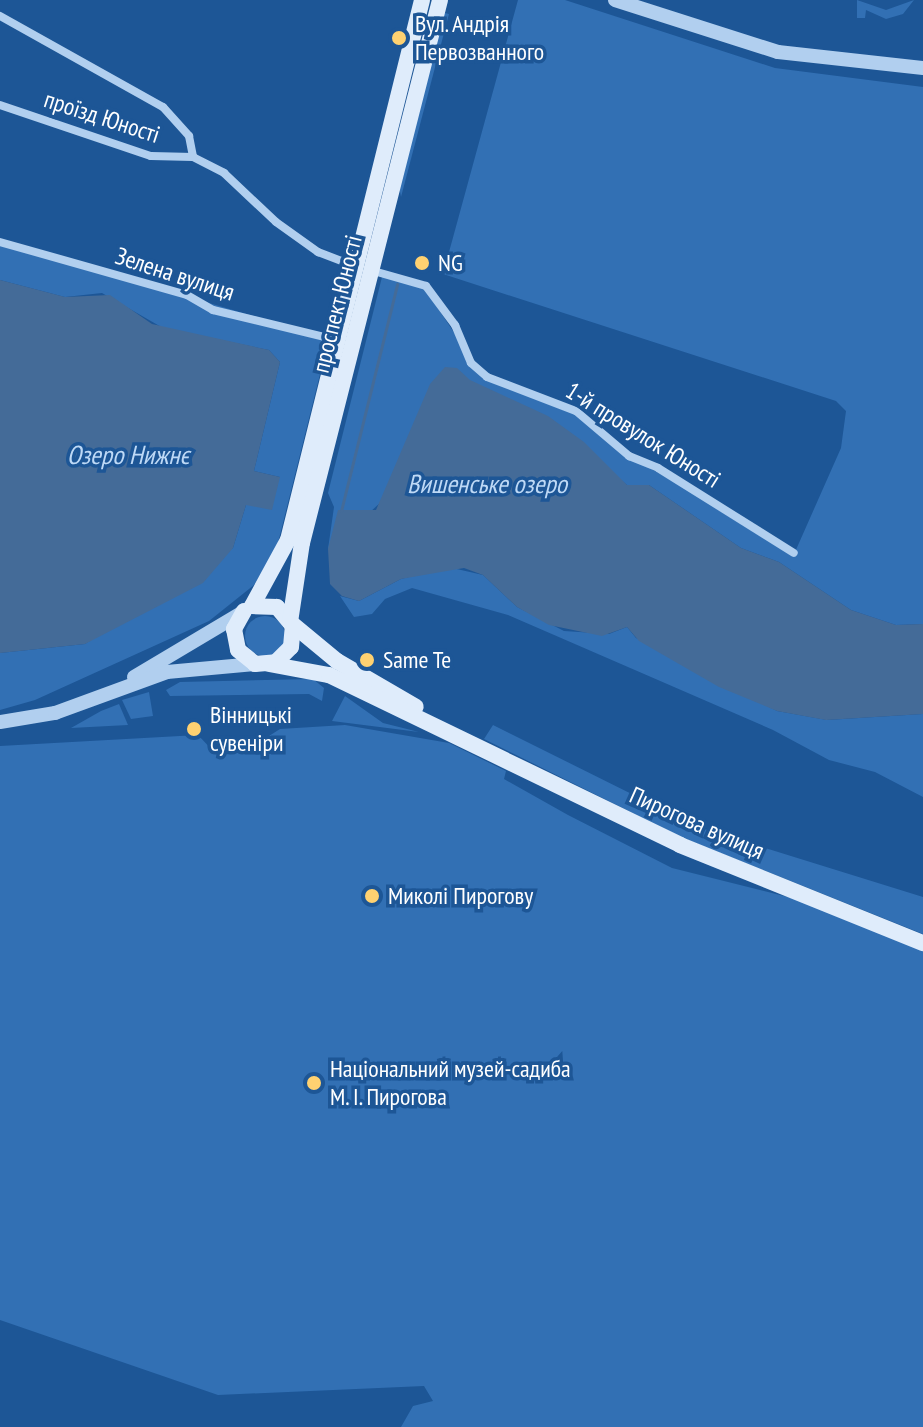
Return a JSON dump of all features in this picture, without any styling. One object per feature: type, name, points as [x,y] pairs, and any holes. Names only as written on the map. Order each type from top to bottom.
[{"type":"main road","name":"проспект Юності","points":[[291,622],[297,600],[302,543],[422,0]]},
{"type":"main road","name":"проспект Юності","points":[[248,609],[288,540],[338,341],[363,268],[440,0]]},
{"type":"main road","points":[[297,600],[328,653]]},
{"type":"main road","points":[[277,607],[291,622],[291,647],[262,664],[234,640],[248,609],[277,607]]},
{"type":"main road","name":"Пирогова вулиця","points":[[291,622],[328,653],[457,734]]},
{"type":"main road","name":"Пирогова вулиця","points":[[262,664],[329,675],[457,734],[680,845],[923,943]]},
{"type":"street","points":[[615,0],[778,52],[923,68]]},
{"type":"street","points":[[0,16],[163,107],[185,129],[193,157]]},
{"type":"street","name":"проїзд Юності","points":[[0,105],[151,156],[193,157]]},
{"type":"street","name":"1-й провулок Юності","points":[[193,157],[224,173],[276,222],[318,252],[426,286],[455,325],[471,363],[487,377],[576,411],[629,456],[658,468],[794,553]]},
{"type":"street","name":"Зелена вулиця","points":[[0,242],[187,295],[213,310],[338,341]]},
{"type":"street","name":"Пирогова вулиця","points":[[0,722],[55,713],[127,682],[248,609]]},
{"type":"street","name":"Пирогова вулиця","points":[[127,682],[167,672],[262,664]]},
{"type":"shaded area","points":[[518,0],[565,0],[775,68],[923,87],[923,624],[896,625],[851,610],[779,562],[741,548],[649,485],[627,485],[620,479],[381,502],[369,513],[361,535],[328,549],[334,507],[328,493],[383,273],[421,283],[481,373],[565,406],[629,456],[795,552],[841,448],[846,411],[836,401],[443,274]]},
{"type":"shaded area","points":[[857,0],[886,10],[914,0],[903,14],[886,19],[866,10],[865,18],[857,18]]},
{"type":"shaded area","points":[[437,11],[449,14],[401,197],[396,169]]},
{"type":"shaded area","points":[[0,242],[329,338],[277,547],[254,585],[209,621],[35,700],[0,710],[0,653],[85,644],[233,548],[246,505],[280,477],[254,471],[280,362],[269,350],[163,328],[102,293],[65,297],[0,280]]},
{"type":"shaded area","points":[[448,567],[483,575],[517,607],[564,631],[609,634],[627,627],[636,638],[777,711],[827,720],[923,714],[923,797],[875,772],[829,760],[773,730],[508,615],[412,588],[385,599],[372,614],[354,617],[340,596],[359,601],[401,579]]},
{"type":"shaded area","points":[[265,616],[279,622],[285,636],[279,650],[265,656],[251,650],[245,636],[251,622]]},
{"type":"shaded area","points":[[313,679],[324,688],[322,701],[309,694],[170,696],[166,690],[180,682]]},
{"type":"shaded area","points":[[149,692],[153,716],[131,719],[122,700]]},
{"type":"shaded area","points":[[345,696],[383,723],[419,732],[332,721]]},
{"type":"shaded area","points":[[119,704],[128,725],[71,728],[101,711]]},
{"type":"shaded area","points":[[345,725],[449,743],[506,771],[504,779],[568,815],[672,868],[844,911],[923,943],[923,1427],[401,1427],[413,1406],[433,1401],[424,1386],[218,1395],[0,1320],[0,746],[198,735],[215,753],[263,752],[269,736],[280,729]]},
{"type":"shaded area","points":[[493,725],[698,827],[923,897],[923,934],[683,838],[484,739]]},
{"type":"water","name":"Озеро Нижнє","points":[[0,280],[65,297],[110,295],[152,324],[269,350],[280,362],[254,471],[280,477],[272,510],[246,505],[233,548],[203,583],[85,644],[0,653]]},
{"type":"water","name":"Вишенське озеро","points":[[445,367],[457,368],[470,380],[548,416],[584,442],[627,485],[649,485],[741,548],[779,562],[851,610],[896,625],[923,624],[923,714],[826,720],[777,711],[719,687],[639,641],[627,627],[602,636],[549,625],[517,607],[483,575],[464,568],[401,579],[359,601],[342,596],[330,584],[328,549],[338,510],[376,510],[430,384]]},
{"type":"waterway","points":[[341,511],[397,284]]},
{"type":"place","name":"Вул. Андрія Первозванного","points":[[399,38]]},
{"type":"place","name":"NG","points":[[422,263]]},
{"type":"place","name":"Same Te","points":[[367,660]]},
{"type":"place","name":"Вінницькі сувеніри","points":[[194,729]]},
{"type":"place","name":"Миколі Пирогову","points":[[372,896]]},
{"type":"place","name":"Національний музей-садиба М. І. Пирогова","points":[[314,1083]]}]
